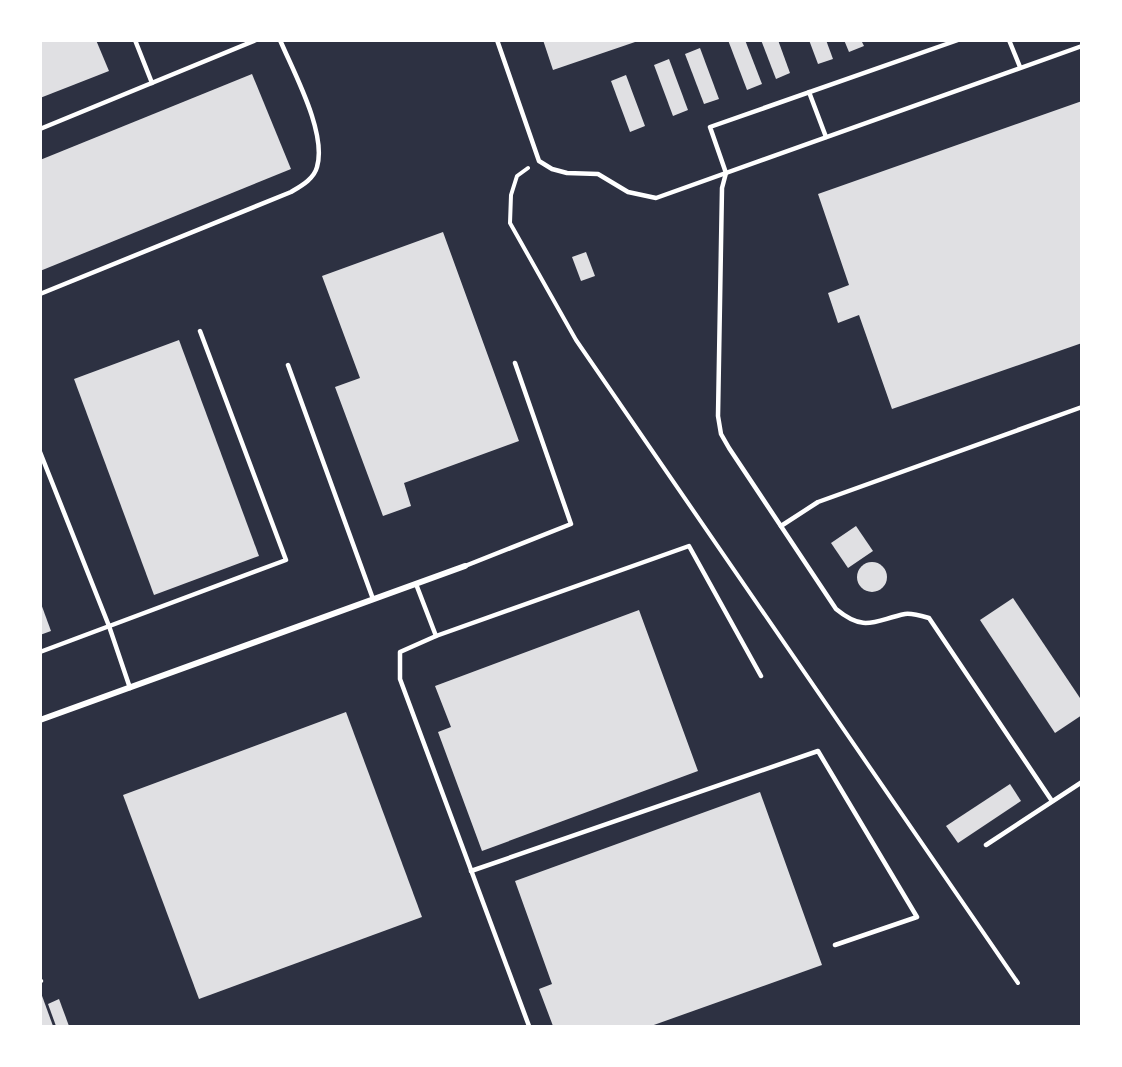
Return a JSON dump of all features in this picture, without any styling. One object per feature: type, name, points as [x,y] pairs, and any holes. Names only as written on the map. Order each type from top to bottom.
[{"type":"street","points":[[40,720],[465,566]]},
{"type":"lane","points":[[135,40],[152,83]]},
{"type":"lane","points":[[40,129],[256,40]]},
{"type":"lane","points":[[40,294],[291,192],[308,182],[317,168],[318,144],[315,121],[280,40]]},
{"type":"lane","points":[[497,40],[539,160],[552,169],[567,173],[598,174],[627,192],[656,198],[1082,46]]},
{"type":"lane","points":[[958,40],[710,127],[726,173],[723,188],[718,416],[721,434],[729,448],[836,609],[846,617],[861,622],[878,623],[908,613],[929,618],[1052,801]]},
{"type":"lane","points":[[1009,40],[1020,67]]},
{"type":"lane","points":[[808,92],[826,137]]},
{"type":"lane","points":[[40,652],[286,560],[200,331]]},
{"type":"lane","points":[[465,566],[571,524],[515,363]]},
{"type":"lane","points":[[288,365],[373,599]]},
{"type":"lane","points":[[781,526],[818,502],[1082,407]]},
{"type":"lane","points":[[40,452],[109,626],[130,687]]},
{"type":"lane","points":[[529,1026],[400,679],[400,652],[436,636],[689,546],[761,676]]},
{"type":"lane","points":[[416,584],[436,636]]},
{"type":"lane","points":[[471,871],[818,751],[917,917],[835,945]]},
{"type":"lane","points":[[986,845],[1082,782]]},
{"type":"path","points":[[539,160],[516,176],[511,195],[510,223],[576,340],[1018,983]]},
{"type":"building","points":[[40,40],[96,40],[109,71],[40,98]]},
{"type":"building","points":[[543,40],[638,40],[638,41],[553,70]]},
{"type":"building","points":[[728,40],[745,40],[762,84],[747,90]]},
{"type":"building","points":[[761,40],[778,40],[790,73],[776,79]]},
{"type":"building","points":[[809,40],[826,40],[833,59],[818,64]]},
{"type":"building","points":[[844,40],[861,40],[864,46],[849,52]]},
{"type":"building","points":[[700,48],[719,99],[704,104],[685,54]]},
{"type":"building","points":[[669,59],[688,110],[673,116],[654,65]]},
{"type":"building","points":[[252,74],[291,169],[40,271],[40,160]]},
{"type":"building","points":[[626,75],[645,126],[630,132],[611,81]]},
{"type":"building","points":[[1082,101],[1082,343],[892,409],[859,315],[838,323],[828,293],[849,285],[818,194]]},
{"type":"building","points":[[443,232],[519,441],[404,483],[411,506],[383,516],[335,387],[360,378],[322,276]]},
{"type":"building","points":[[586,252],[595,276],[581,281],[572,257]]},
{"type":"building","points":[[179,340],[259,556],[154,595],[74,379]]},
{"type":"building","points":[[856,526],[873,551],[848,568],[831,543]]},
{"type":"building","points":[[872,562],[878,563],[886,571],[886,583],[878,591],[872,592],[866,591],[858,583],[857,577],[858,571],[866,563]]},
{"type":"building","points":[[1013,598],[1082,701],[1082,715],[1055,733],[980,620]]},
{"type":"building","points":[[40,601],[51,631],[40,635]]},
{"type":"building","points":[[639,610],[698,771],[482,851],[438,732],[451,727],[435,686]]},
{"type":"building","points":[[346,712],[422,917],[199,999],[123,795]]},
{"type":"building","points":[[1010,784],[1021,801],[958,843],[946,826]]},
{"type":"building","points":[[760,792],[822,965],[651,1026],[553,1026],[539,989],[552,984],[515,881]]},
{"type":"building","points":[[41,993],[53,1026],[40,1026]]},
{"type":"building","points":[[59,999],[69,1026],[56,1026],[48,1004]]}]
